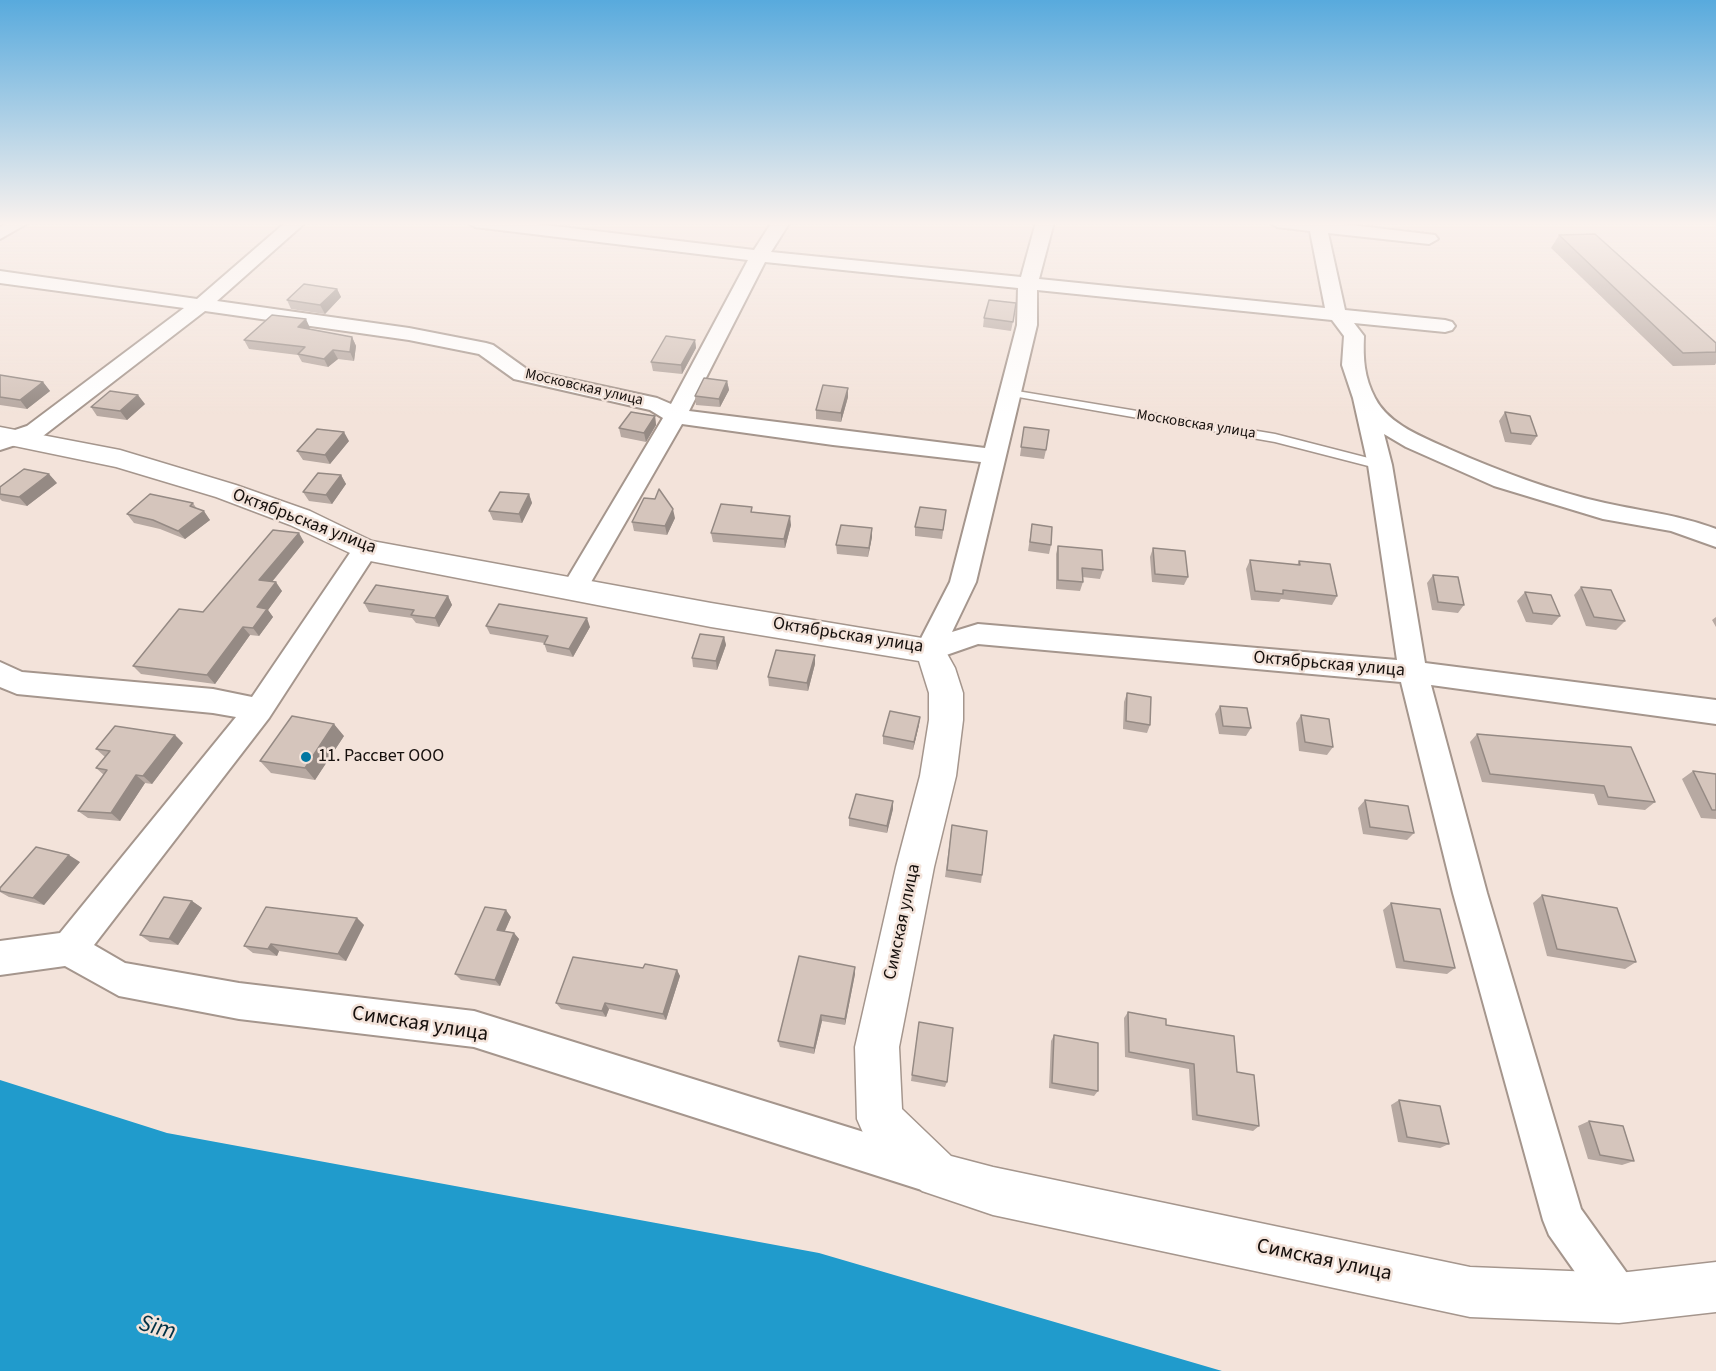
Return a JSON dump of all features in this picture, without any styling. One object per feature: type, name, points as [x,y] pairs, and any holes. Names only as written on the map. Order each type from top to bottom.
[{"type":"main road","name":"Октябрьская улица","points":[[5,439],[120,459],[226,491],[300,518],[364,550],[711,615],[928,650]]},
{"type":"main road","name":"Симская улица","points":[[928,650],[939,668],[946,693],[938,776],[915,867],[877,1047],[880,1119],[938,1175],[1004,1193],[1470,1292],[1619,1298],[1716,1287]]},
{"type":"street","name":"Московская улица","points":[[62,286],[409,334],[486,349],[521,375],[657,405],[675,416],[833,438],[996,456]]},
{"type":"street","points":[[5,439],[35,432],[223,286]]},
{"type":"street","points":[[574,589],[675,416],[743,286]]},
{"type":"street","points":[[928,650],[963,582],[1027,325],[1028,286]]},
{"type":"street","points":[[1049,286],[1336,313],[1444,326]]},
{"type":"street","points":[[1330,286],[1336,313],[1354,336],[1352,365],[1364,398],[1380,465],[1413,672],[1470,893],[1564,1220],[1619,1298]]},
{"type":"street","points":[[1364,398],[1382,422],[1414,442],[1502,481],[1603,511],[1675,523],[1716,538]]},
{"type":"street","points":[[0,958],[69,949],[259,710],[364,550]]},
{"type":"street","name":"Октябрьская улица","points":[[928,650],[978,634],[1413,672],[1716,712]]},
{"type":"street","points":[[0,673],[18,684],[213,701],[259,710]]},
{"type":"street","name":"Симская улица","points":[[69,949],[119,979],[239,1000],[474,1029],[938,1175]]},
{"type":"lane","name":"Московская улица","points":[[1011,393],[1275,438],[1380,465]]},
{"type":"water","name":"Sim","points":[[0,1080],[167,1133],[819,1253],[1222,1371],[0,1371]]},
{"type":"building","points":[[302,286],[337,289],[320,305],[287,300]]},
{"type":"building","points":[[1613,286],[1653,286],[1716,343],[1716,352],[1683,353]]},
{"type":"building","points":[[989,300],[1016,303],[1013,322],[984,318]]},
{"type":"building","points":[[272,315],[306,319],[298,327],[352,337],[350,352],[333,350],[324,359],[298,354],[305,347],[244,340]]},
{"type":"building","points":[[666,336],[695,340],[681,365],[651,362]]},
{"type":"building","points":[[0,375],[43,382],[20,400],[0,397]]},
{"type":"building","points":[[704,378],[727,381],[719,399],[695,396]]},
{"type":"building","points":[[823,385],[848,388],[841,413],[816,410]]},
{"type":"building","points":[[110,391],[138,395],[120,411],[91,407]]},
{"type":"building","points":[[631,412],[655,416],[644,433],[619,428]]},
{"type":"building","points":[[1505,412],[1530,416],[1537,436],[1511,433]]},
{"type":"building","points":[[1024,427],[1049,430],[1046,450],[1021,447]]},
{"type":"building","points":[[317,429],[344,432],[325,455],[297,451]]},
{"type":"building","points":[[24,469],[49,474],[19,497],[0,494],[0,487]]},
{"type":"building","points":[[318,473],[341,475],[326,495],[303,492]]},
{"type":"building","points":[[659,489],[673,509],[665,526],[632,522],[644,498],[655,499]]},
{"type":"building","points":[[500,492],[529,494],[519,514],[489,511]]},
{"type":"building","points":[[150,494],[193,503],[190,506],[204,511],[178,531],[153,520],[127,514]]},
{"type":"building","points":[[721,504],[752,507],[751,512],[790,516],[784,539],[711,533]]},
{"type":"building","points":[[920,507],[946,510],[943,530],[915,527]]},
{"type":"building","points":[[1032,524],[1052,527],[1051,545],[1030,542]]},
{"type":"building","points":[[841,525],[872,528],[869,548],[836,545]]},
{"type":"building","points":[[273,530],[299,533],[259,580],[276,582],[257,607],[267,609],[253,628],[243,627],[207,675],[133,666],[179,609],[203,612]]},
{"type":"building","points":[[1058,546],[1102,550],[1103,570],[1082,568],[1083,582],[1058,580]]},
{"type":"building","points":[[1153,548],[1185,551],[1188,577],[1155,574]]},
{"type":"building","points":[[1250,560],[1300,565],[1299,561],[1330,564],[1337,596],[1283,590],[1283,594],[1255,591]]},
{"type":"building","points":[[1433,575],[1458,577],[1464,605],[1438,602]]},
{"type":"building","points":[[376,585],[448,596],[435,618],[411,615],[414,610],[364,603]]},
{"type":"building","points":[[1581,587],[1611,590],[1625,621],[1594,617]]},
{"type":"building","points":[[1525,592],[1551,595],[1560,616],[1533,613]]},
{"type":"building","points":[[499,604],[587,618],[569,649],[544,644],[548,636],[486,626]]},
{"type":"building","points":[[700,634],[724,637],[716,661],[692,658]]},
{"type":"building","points":[[776,650],[815,655],[807,683],[768,677]]},
{"type":"building","points":[[1127,693],[1151,697],[1150,725],[1126,721]]},
{"type":"building","points":[[1220,706],[1247,708],[1251,728],[1223,726]]},
{"type":"building","points":[[890,711],[920,717],[914,742],[883,736]]},
{"type":"building","points":[[1301,715],[1329,719],[1333,747],[1305,742]]},
{"type":"building","points":[[292,716],[334,724],[305,768],[260,761]]},
{"type":"building","points":[[115,726],[175,735],[143,776],[136,775],[111,813],[78,811],[107,770],[96,768],[110,751],[96,749]]},
{"type":"building","points":[[1477,734],[1631,747],[1655,802],[1608,797],[1604,786],[1490,774]]},
{"type":"building","points":[[1693,771],[1716,774],[1716,810],[1712,810]]},
{"type":"building","points":[[856,794],[893,801],[887,826],[849,818]]},
{"type":"building","points":[[1365,800],[1408,806],[1414,833],[1370,827]]},
{"type":"building","points":[[952,825],[987,831],[982,875],[947,870]]},
{"type":"building","points":[[36,847],[69,855],[33,898],[0,891],[0,888]]},
{"type":"building","points":[[1542,895],[1617,908],[1636,962],[1557,949]]},
{"type":"building","points":[[164,897],[192,901],[169,939],[140,935]]},
{"type":"building","points":[[1391,903],[1440,909],[1455,968],[1404,961]]},
{"type":"building","points":[[266,907],[357,918],[338,954],[271,944],[268,949],[244,946]]},
{"type":"building","points":[[485,907],[506,910],[497,930],[514,933],[495,980],[455,974]]},
{"type":"building","points":[[799,956],[855,967],[845,1019],[821,1015],[814,1048],[778,1041]]},
{"type":"building","points":[[573,957],[643,968],[645,964],[677,970],[663,1014],[605,1003],[602,1011],[556,1003]]},
{"type":"building","points":[[1128,1012],[1166,1019],[1166,1025],[1234,1036],[1237,1072],[1254,1075],[1259,1126],[1197,1115],[1194,1064],[1129,1052]]},
{"type":"building","points":[[919,1022],[953,1028],[947,1082],[912,1075]]},
{"type":"building","points":[[1054,1035],[1098,1043],[1098,1091],[1052,1083]]},
{"type":"building","points":[[1399,1100],[1440,1106],[1449,1144],[1407,1137]]},
{"type":"building","points":[[1589,1121],[1623,1126],[1634,1161],[1600,1155]]},
{"type":"place","name":"11. Рассвет ООО","points":[[306,757]]}]
